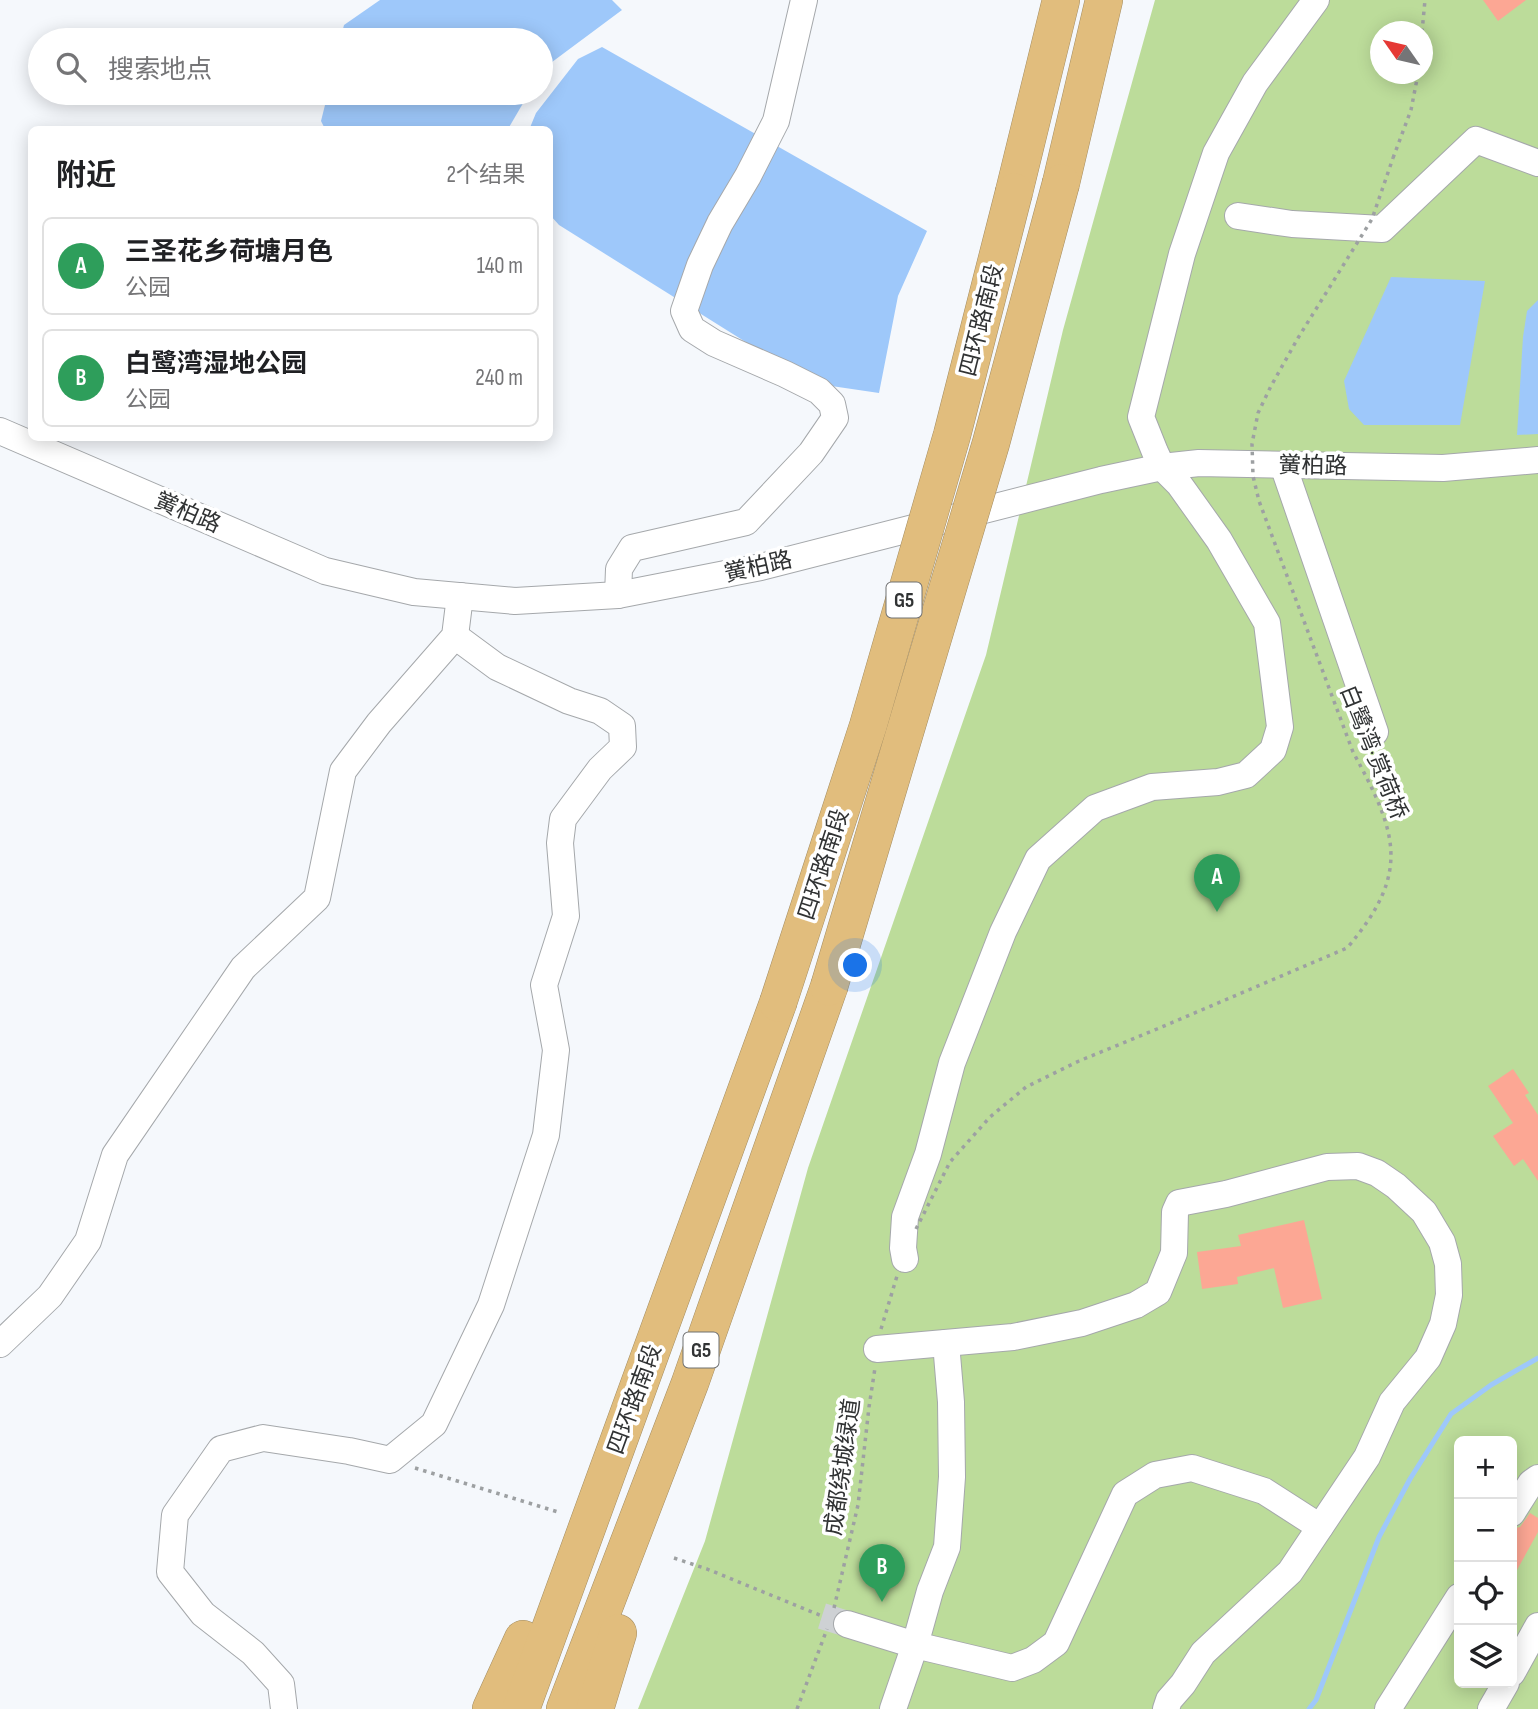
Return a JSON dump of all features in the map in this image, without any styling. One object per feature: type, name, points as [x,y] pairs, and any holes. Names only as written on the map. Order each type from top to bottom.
[{"type":"highway","name":"四环路南段","points":[[521,1709],[778,1003],[868,726],[952,435],[1061,0]]},
{"type":"highway","name":"四环路南段","points":[[565,1709],[690,1383],[829,987],[991,443],[1061,183],[1104,0]]},
{"type":"highway","points":[[595,1709],[725,1282]]},
{"type":"highway","points":[[491,1709],[644,1370]]},
{"type":"street","points":[[618,595],[619,569],[632,548],[746,522],[811,453],[835,418],[832,404],[819,391],[785,373],[714,343],[692,329],[684,312],[700,265],[720,223],[776,121],[804,0]]},
{"type":"street","points":[[1295,27],[1306,0]]},
{"type":"street","points":[[905,1259],[905,1217],[928,1154],[952,1063],[1003,932],[1038,859],[1095,808],[1152,787],[1218,782],[1245,775],[1273,750],[1280,727],[1266,622],[1219,540],[1179,484],[1162,467],[1141,417],[1182,254],[1216,153],[1255,83],[1316,0]]},
{"type":"street","points":[[1238,216],[1292,225],[1382,229],[1476,140],[1538,163]]},
{"type":"street","name":"黉柏路","points":[[0,431],[325,571],[414,592],[516,601],[618,595],[761,567],[1101,480],[1162,467],[1199,463],[1443,468],[1538,460]]},
{"type":"street","points":[[1283,465],[1375,732]]},
{"type":"street","points":[[0,1344],[50,1296],[88,1241],[115,1155],[243,968],[317,898],[343,771],[379,723],[455,636],[460,596]]},
{"type":"street","points":[[284,1709],[281,1684],[253,1653],[203,1614],[170,1572],[175,1515],[221,1449],[263,1438],[390,1460],[434,1424],[491,1305],[546,1135],[556,1050],[544,985],[566,916],[560,843],[562,818],[600,769],[623,747],[622,726],[611,718],[497,667],[455,636]]},
{"type":"street","points":[[877,1349],[1013,1337],[1082,1323],[1136,1306],[1158,1292],[1174,1253],[1175,1212],[1179,1203],[1226,1194],[1327,1167],[1358,1166],[1396,1186],[1424,1212],[1441,1242],[1448,1264],[1449,1295],[1443,1324],[1428,1358],[1392,1402],[1367,1457],[1290,1572],[1203,1653],[1169,1700],[1166,1709]]},
{"type":"street","points":[[893,1709],[930,1591],[947,1547],[952,1477],[951,1402],[946,1343]]},
{"type":"street","points":[[836,1623],[1012,1668],[1033,1660],[1056,1643],[1125,1494],[1155,1475],[1192,1468],[1264,1491],[1320,1527]]},
{"type":"street","points":[[1517,1505],[1531,1483],[1538,1478]]},
{"type":"street","points":[[1388,1709],[1454,1605]]},
{"type":"street","points":[[1517,1664],[1538,1626]]},
{"type":"street","points":[[1491,1709],[1503,1688]]},
{"type":"path","points":[[1423,21],[1425,0]]},
{"type":"path","name":"白鹭湾·赏荷桥","points":[[916,1228],[950,1162],[990,1117],[1026,1087],[1079,1061],[1347,948],[1366,926],[1383,895],[1392,859],[1384,814],[1353,752],[1259,501],[1253,476],[1252,444],[1258,413],[1271,386],[1372,219],[1411,110],[1416,84]]},
{"type":"path","name":"成都绕城绿道","points":[[797,1709],[836,1623],[858,1505],[877,1349],[898,1272],[916,1228]]},
{"type":"path","points":[[390,1460],[558,1512]]},
{"type":"path","points":[[674,1558],[821,1616]]},
{"type":"green space","points":[[1155,0],[1538,0],[1538,1709],[638,1709],[705,1541],[808,1168],[986,655],[1063,330]]},
{"type":"water","points":[[380,0],[612,0],[622,10],[553,61],[553,28],[343,28]]},
{"type":"water","points":[[602,47],[927,231],[898,296],[879,393],[811,383],[559,225],[553,218],[553,126],[531,126],[542,105],[553,105],[553,91],[578,59]]},
{"type":"water","points":[[325,105],[522,105],[510,126],[324,126],[321,121]]},
{"type":"water","points":[[1391,277],[1485,281],[1460,425],[1364,425],[1349,409],[1344,381]]},
{"type":"water","points":[[1538,300],[1538,434],[1517,435],[1527,311]]},
{"type":"building","points":[[1483,0],[1526,0],[1498,21]]},
{"type":"building","points":[[1513,1069],[1529,1093],[1525,1095],[1538,1115],[1538,1181],[1523,1159],[1514,1166],[1493,1136],[1513,1123],[1488,1086]]},
{"type":"building","points":[[1304,1220],[1322,1299],[1283,1308],[1274,1268],[1237,1277],[1238,1284],[1202,1289],[1197,1252],[1241,1246],[1238,1235]]},
{"type":"building","points":[[1530,1513],[1538,1518],[1538,1532],[1517,1570],[1517,1528]]},
{"type":"waterway","points":[[1309,1709],[1316,1700],[1379,1537],[1410,1479],[1451,1414],[1491,1385],[1538,1358]]},
{"type":"tunnel","points":[[822,1616],[847,1624]]},
{"type":"place","name":"三圣花乡荷塘月色","points":[[1217,912]]},
{"type":"place","name":"白鹭湾湿地公园","points":[[882,1602]]}]
